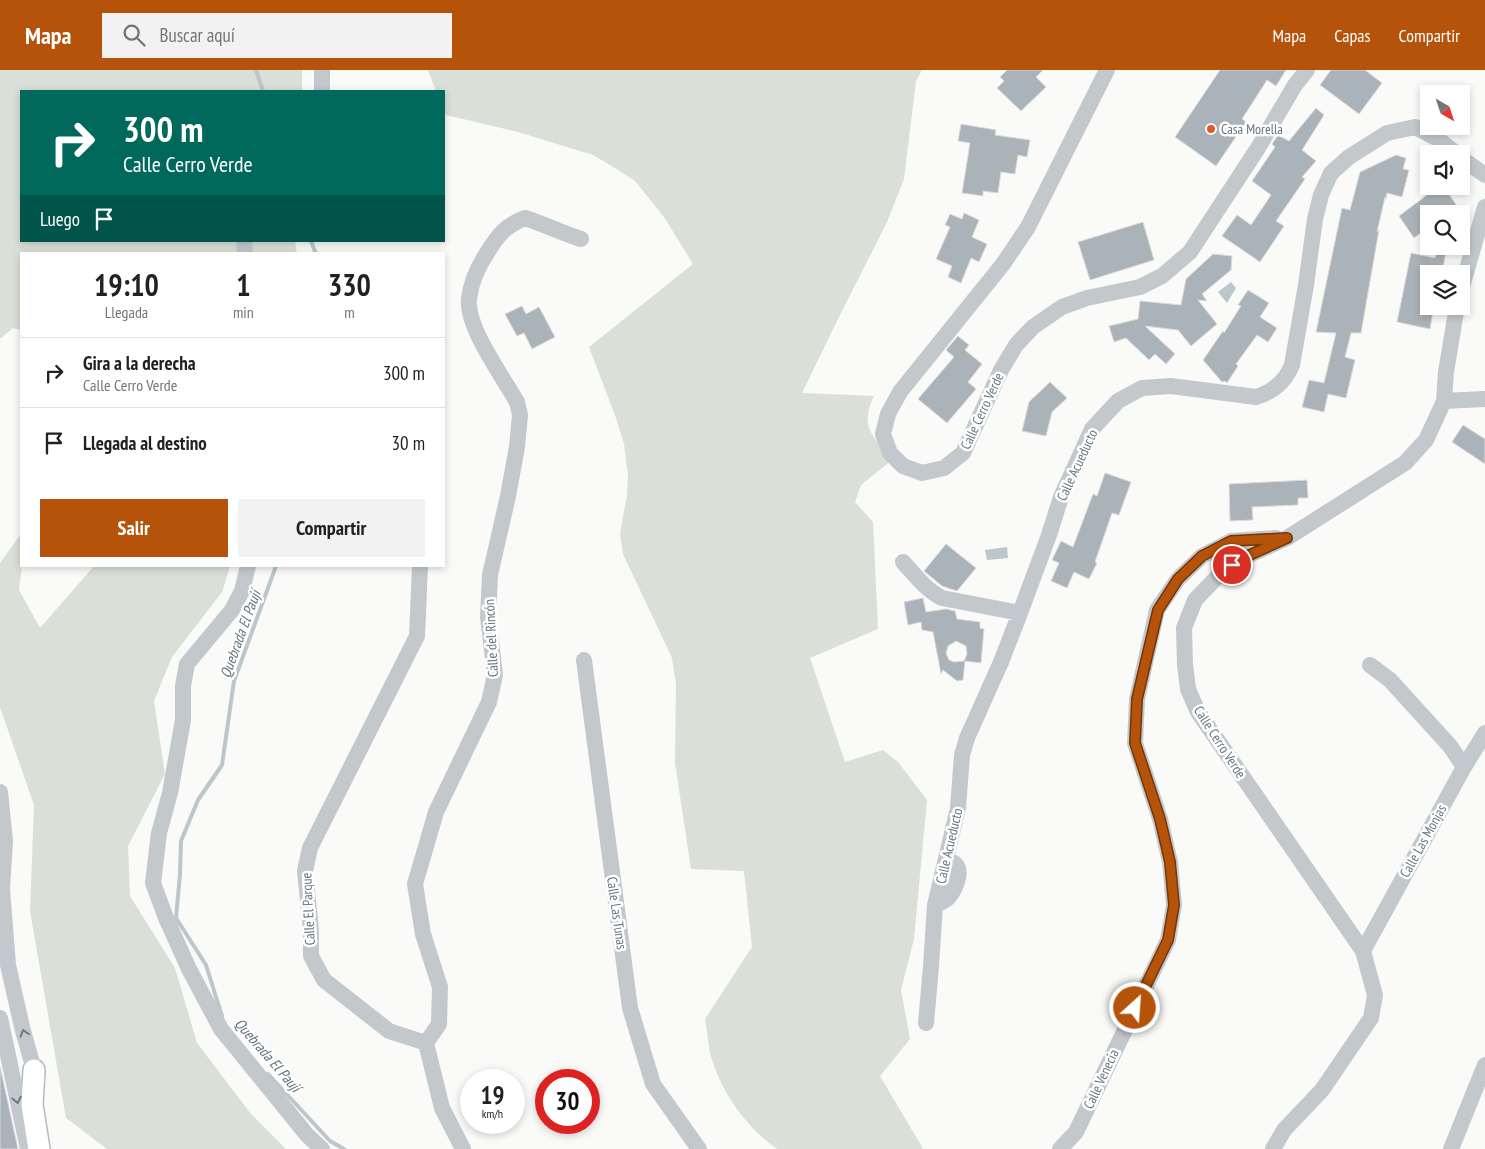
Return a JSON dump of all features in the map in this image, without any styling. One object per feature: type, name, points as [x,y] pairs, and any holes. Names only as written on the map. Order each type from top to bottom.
[{"type":"main road","points":[[34,1070],[32,1105],[39,1149]]},
{"type":"street","points":[[322,70],[322,90]]},
{"type":"street","name":"Calle Cerro Verde","points":[[1107,70],[1028,226],[1003,264],[906,385],[888,414],[883,434],[890,453],[903,466],[922,473],[929,472],[944,468],[964,453],[1001,370],[1016,345],[1033,327],[1062,307],[1087,298],[1140,287],[1162,276],[1190,252],[1258,148],[1294,86],[1307,70]]},
{"type":"street","name":"Calle Acueducto","points":[[926,1023],[934,905],[958,808],[962,755],[967,738],[1001,662],[1020,613],[1061,497],[1092,429],[1118,401],[1142,388],[1171,386],[1256,397],[1268,393],[1288,375],[1292,365],[1316,219],[1321,195],[1331,173],[1349,157],[1387,133],[1415,127],[1445,145]]},
{"type":"street","points":[[1470,164],[1485,175]]},
{"type":"street","points":[[1468,265],[1485,207]]},
{"type":"street","name":"Calle del Rincón","points":[[426,1043],[439,1024],[440,987],[423,934],[415,884],[436,812],[489,702],[495,675],[488,616],[490,575],[518,447],[520,415],[517,402],[475,329],[469,301],[476,270],[494,241],[509,224],[525,218],[545,224],[581,240]]},
{"type":"street","name":"Calle Cerro Verde","points":[[1273,1149],[1284,1130],[1322,1090],[1371,1018],[1375,995],[1363,951],[1198,712],[1188,689],[1184,628],[1196,600],[1222,572],[1243,558],[1287,538],[1405,463],[1426,440],[1444,401],[1446,372],[1456,315]]},
{"type":"street","points":[[1444,401],[1485,399]]},
{"type":"street","name":"Calle Venecia","points":[[1060,1149],[1076,1132],[1168,940],[1174,905],[1170,862],[1160,819],[1135,743],[1137,699],[1158,610],[1178,579],[1202,556],[1231,541],[1287,538]]},
{"type":"street","points":[[903,562],[926,587],[942,598],[1020,613]]},
{"type":"street","points":[[248,567],[242,590],[232,610],[187,664],[183,686],[183,720],[170,793],[159,834],[153,883],[166,918],[189,969],[221,1029],[308,1135],[322,1149]]},
{"type":"street","name":"Calle El Parque","points":[[420,567],[417,636],[310,848],[305,871],[311,930],[311,956],[324,980],[389,1031],[426,1043]]},
{"type":"street","name":"Calle Las Tunas","points":[[584,660],[630,1008],[652,1084],[699,1149]]},
{"type":"street","points":[[1370,665],[1390,680],[1450,746],[1464,767]]},
{"type":"street","name":"Calle Las Monjas","points":[[1363,951],[1464,767],[1485,733]]},
{"type":"street","points":[[0,792],[5,841],[2,865],[8,965],[41,1097],[50,1149]]},
{"type":"street","points":[[0,1018],[28,1149]]},
{"type":"street","points":[[426,1043],[442,1108],[463,1149]]},
{"type":"street","points":[[1451,1149],[1485,1065]]},
{"type":"shaded area","points":[[0,70],[302,70],[302,90],[20,90],[20,242],[295,242],[297,252],[20,252],[20,330],[13,328],[0,339]]},
{"type":"shaded area","points":[[428,70],[922,70],[916,81],[904,179],[887,222],[802,393],[874,396],[868,416],[868,424],[874,437],[892,460],[861,485],[855,502],[873,522],[878,629],[810,658],[845,762],[883,750],[898,762],[927,800],[914,939],[901,990],[910,1039],[880,1076],[922,1149],[777,1149],[755,1130],[736,1107],[720,1081],[710,1053],[705,1019],[752,947],[744,871],[691,869],[675,763],[676,684],[672,658],[623,554],[620,533],[627,495],[628,475],[624,444],[589,347],[693,264],[664,217],[635,181],[593,155],[518,132],[446,115],[445,90],[436,90]]},
{"type":"shaded area","points":[[1231,282],[1236,288],[1227,303],[1218,292]]},
{"type":"shaded area","points":[[20,535],[20,567],[22,567],[19,590],[40,628],[93,567],[230,567],[222,592],[172,657],[154,701],[165,774],[128,846],[130,896],[175,968],[197,1043],[251,1114],[286,1149],[107,1149],[66,1118],[30,911],[34,805],[0,707],[0,563]]},
{"type":"shaded area","points":[[1007,547],[1008,558],[987,560],[985,550]]},
{"type":"building","points":[[1007,70],[1043,70],[1036,77],[1046,87],[1021,111],[997,88],[1004,81],[1000,77]]},
{"type":"building","points":[[1220,70],[1286,70],[1276,86],[1267,80],[1242,119],[1246,122],[1216,166],[1175,137]]},
{"type":"building","points":[[1331,70],[1365,70],[1382,83],[1359,114],[1320,85]]},
{"type":"building","points":[[1316,108],[1324,115],[1302,150],[1316,161],[1302,177],[1305,179],[1276,221],[1284,226],[1260,262],[1222,236],[1237,215],[1251,225],[1271,195],[1252,181],[1275,147],[1272,144],[1278,135],[1289,141]]},
{"type":"building","points":[[961,124],[996,130],[995,135],[1030,140],[1027,157],[1018,155],[1015,174],[1001,172],[998,193],[983,191],[983,196],[962,193],[970,143],[958,141]]},
{"type":"building","points":[[1396,155],[1406,158],[1403,169],[1409,170],[1402,197],[1387,193],[1386,199],[1385,197],[1377,232],[1379,230],[1361,333],[1351,333],[1345,357],[1355,360],[1346,398],[1328,394],[1324,412],[1302,407],[1309,380],[1324,383],[1336,333],[1316,332],[1342,208],[1350,210],[1360,172]]},
{"type":"building","points":[[1427,195],[1449,195],[1456,205],[1420,205],[1420,234],[1414,238],[1399,216]]},
{"type":"building","points":[[964,213],[979,220],[972,237],[987,244],[979,262],[971,258],[961,283],[948,277],[952,266],[936,259],[950,227],[945,225],[950,214],[962,219]]},
{"type":"building","points":[[1143,222],[1154,260],[1090,280],[1078,242]]},
{"type":"building","points":[[1411,253],[1435,258],[1436,255],[1445,255],[1444,265],[1420,265],[1420,315],[1432,315],[1430,329],[1397,322]]},
{"type":"building","points":[[1213,254],[1232,256],[1231,270],[1202,294],[1207,301],[1198,300],[1217,324],[1191,346],[1178,330],[1145,326],[1175,354],[1166,364],[1155,354],[1149,360],[1126,338],[1114,342],[1109,326],[1138,319],[1140,301],[1181,305],[1186,279]]},
{"type":"building","points":[[1248,290],[1269,303],[1260,317],[1277,328],[1268,342],[1257,335],[1236,364],[1238,366],[1227,383],[1225,381],[1222,382],[1203,360],[1223,331],[1224,333],[1241,306],[1238,305]]},
{"type":"building","points":[[522,306],[526,314],[539,307],[555,337],[532,349],[524,333],[517,336],[505,314]]},
{"type":"building","points":[[958,336],[969,345],[965,350],[982,364],[968,382],[976,389],[947,423],[918,399],[954,357],[946,350]]},
{"type":"building","points":[[1050,382],[1067,398],[1052,412],[1046,436],[1022,431],[1029,402]]},
{"type":"building","points":[[1463,425],[1485,439],[1485,464],[1452,442]]},
{"type":"building","points":[[1105,473],[1131,482],[1119,515],[1112,513],[1095,562],[1097,563],[1089,579],[1074,572],[1067,588],[1051,581],[1059,563],[1052,560],[1061,541],[1073,547],[1093,494],[1097,496]]},
{"type":"building","points":[[1307,480],[1308,498],[1298,498],[1298,505],[1252,507],[1253,520],[1230,521],[1229,484]]},
{"type":"building","points":[[946,544],[976,568],[957,591],[942,586],[924,571]]},
{"type":"building","points":[[923,598],[926,612],[946,609],[955,611],[957,619],[980,622],[980,628],[984,629],[981,663],[965,661],[963,680],[957,681],[943,670],[941,674],[933,632],[922,630],[921,622],[908,625],[904,602]],"holes":[[[956,641],[966,646],[967,654],[964,661],[954,662],[949,660],[946,653],[948,646]]]},
{"type":"building","points":[[0,1066],[18,1149],[0,1149]]},
{"type":"waterway","name":"Quebrada El Paují","points":[[256,70],[263,90]]},
{"type":"waterway","name":"Quebrada El Paují","points":[[311,242],[315,252]]},
{"type":"waterway","name":"Quebrada El Paují","points":[[222,1016],[206,965],[176,918],[181,841],[198,800],[222,765],[234,681],[276,567]]},
{"type":"waterway","name":"Quebrada El Paují","points":[[268,1074],[330,1141],[344,1149]]},
{"type":"place","name":"Casa Morella","points":[[1211,129]]},
{"type":"route","points":[[1135,1008],[1168,940],[1174,905],[1170,862],[1160,819],[1135,743],[1137,699],[1146,656],[1158,610],[1178,579],[1202,556],[1231,541],[1287,538],[1232,565]]}]
